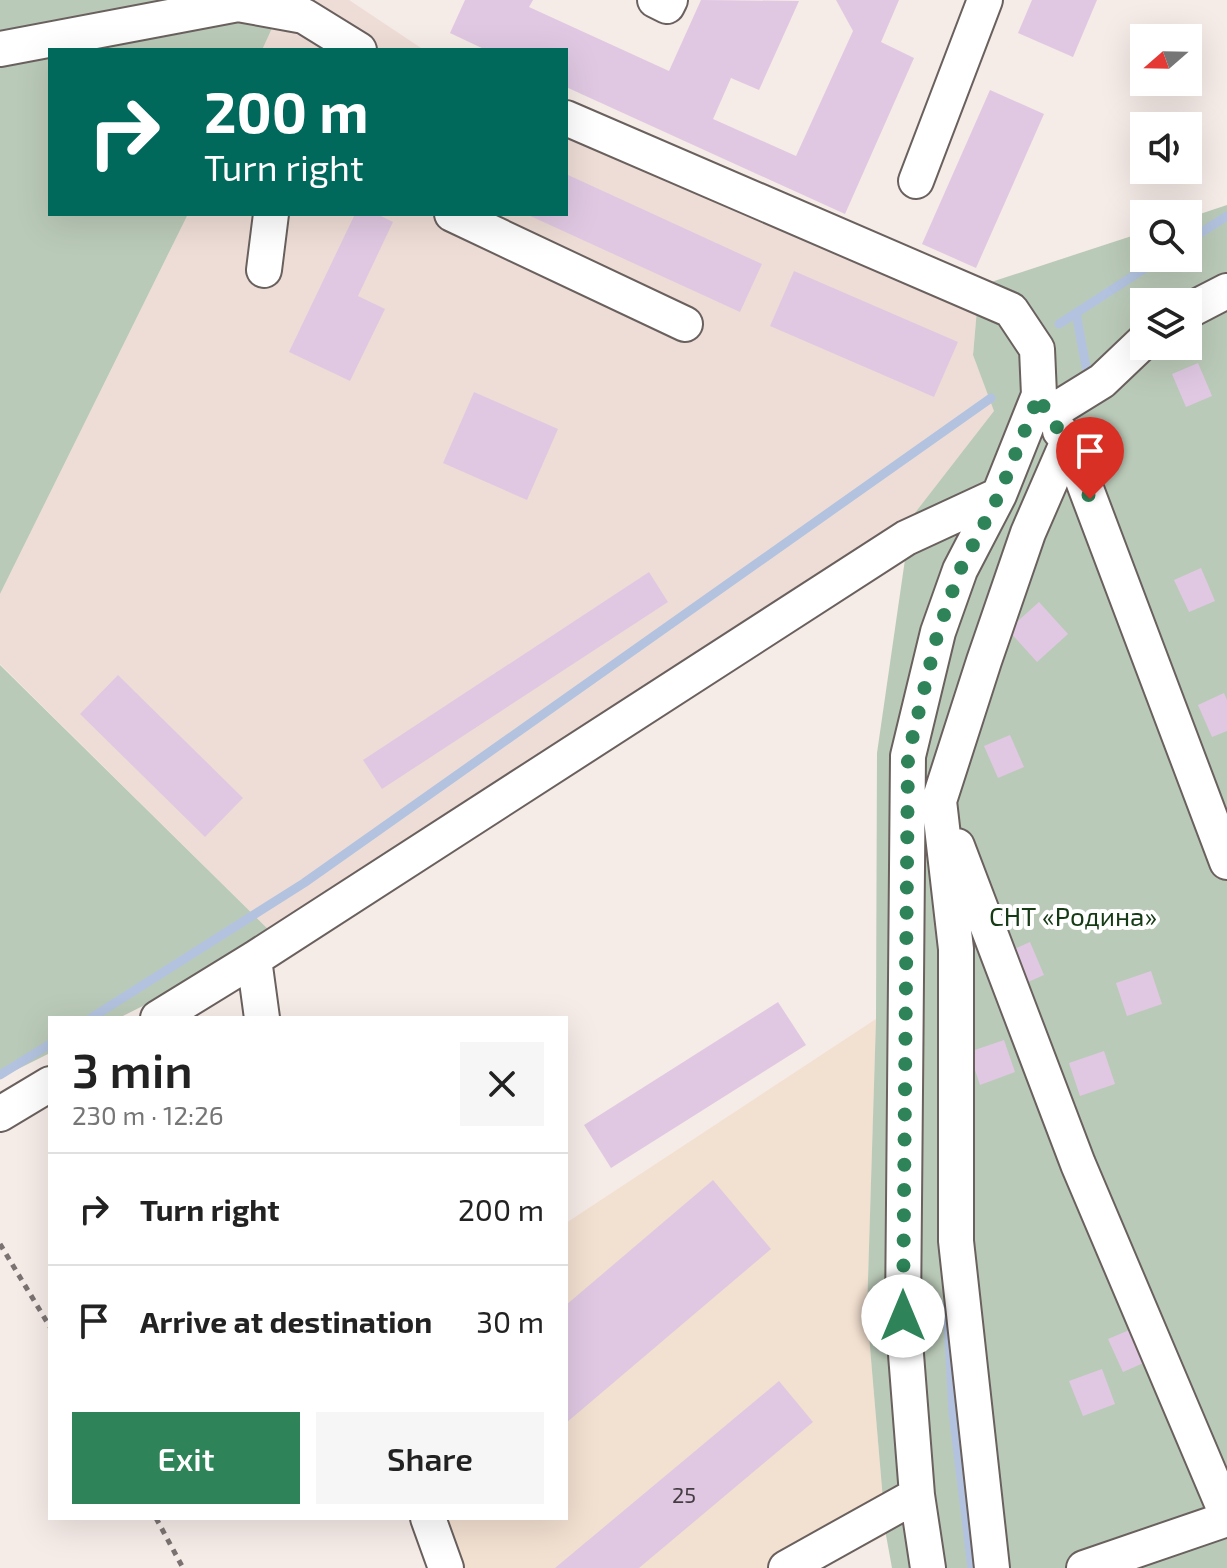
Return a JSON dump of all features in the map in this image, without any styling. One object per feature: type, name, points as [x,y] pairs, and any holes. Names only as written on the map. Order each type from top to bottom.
[{"type":"street","points":[[655,0],[667,6],[670,0]]},
{"type":"street","points":[[916,181],[985,0]]},
{"type":"street","points":[[0,49],[238,4],[308,8],[357,48]]},
{"type":"street","points":[[308,8],[314,48]]},
{"type":"street","points":[[568,119],[1011,310],[1037,349],[1043,405],[1068,441],[1227,862]]},
{"type":"street","points":[[264,270],[271,216]]},
{"type":"street","points":[[456,216],[685,324]]},
{"type":"street","points":[[1202,304],[1227,291]]},
{"type":"street","points":[[928,1568],[917,1495],[903,1316],[908,756],[938,632],[960,570],[1043,405],[1102,381],[1130,354]]},
{"type":"street","points":[[992,1568],[956,1241],[956,949],[939,801],[1028,533],[1068,441]]},
{"type":"street","points":[[161,1016],[906,538],[999,495]]},
{"type":"street","points":[[939,801],[1078,1164],[1227,1517],[1084,1568]]},
{"type":"street","points":[[254,959],[262,1016]]},
{"type":"street","points":[[0,1114],[48,1085]]},
{"type":"street","points":[[786,1568],[917,1495]]},
{"type":"street","points":[[429,1520],[446,1568]]},
{"type":"path","points":[[0,1244],[48,1324]]},
{"type":"path","points":[[157,1520],[183,1568]]},
{"type":"shaded area","points":[[285,0],[349,0],[421,48],[263,48]]},
{"type":"shaded area","points":[[568,114],[979,286],[973,355],[995,411],[911,518],[277,938],[0,664],[0,594],[187,216],[568,216]]},
{"type":"shaded area","points":[[876,1019],[867,1312],[886,1535],[819,1568],[460,1568],[442,1520],[568,1520],[568,1222]]},
{"type":"green space","points":[[0,0],[285,0],[263,48],[48,48],[48,216],[187,216],[0,594]]},
{"type":"green space","name":"СНТ «Родина»","points":[[1227,205],[1227,1568],[892,1568],[886,1535],[867,1312],[876,1019],[877,753],[911,518],[994,411],[973,355],[979,286],[1130,237],[1130,272],[1202,272],[1202,213]]},
{"type":"green space","points":[[0,665],[277,938],[123,1016],[48,1016],[48,1054],[0,1078]]},
{"type":"building","points":[[465,0],[533,0],[529,7],[669,71],[701,0],[799,1],[759,90],[731,78],[713,119],[796,156],[853,31],[836,0],[899,0],[881,42],[914,58],[845,214],[568,88],[568,48],[482,48],[450,33]]},
{"type":"building","points":[[1032,0],[1097,0],[1073,57],[1018,33]]},
{"type":"building","points":[[990,90],[1044,114],[976,268],[922,244]]},
{"type":"building","points":[[568,175],[762,264],[740,312],[530,216],[568,216]]},
{"type":"building","points":[[354,216],[381,216],[393,222],[358,296],[385,309],[350,381],[289,352]]},
{"type":"building","points":[[794,271],[958,342],[934,397],[770,326]]},
{"type":"building","points":[[1198,363],[1212,396],[1186,407],[1172,374]]},
{"type":"building","points":[[474,392],[558,429],[527,500],[443,463]]},
{"type":"building","points":[[1201,568],[1215,601],[1189,612],[1174,580]]},
{"type":"building","points":[[649,572],[668,602],[382,789],[363,760]]},
{"type":"building","points":[[1039,602],[1068,634],[1037,662],[1008,630]]},
{"type":"building","points":[[118,675],[243,798],[205,837],[80,714]]},
{"type":"building","points":[[1224,693],[1227,700],[1227,731],[1212,737],[1198,705]]},
{"type":"building","points":[[1010,735],[1024,767],[998,778],[984,746]]},
{"type":"building","points":[[1030,942],[1044,975],[1019,986],[1005,953]]},
{"type":"building","points":[[1151,971],[1162,1004],[1127,1016],[1116,983]]},
{"type":"building","points":[[778,1002],[806,1045],[611,1168],[584,1125]]},
{"type":"building","points":[[1004,1040],[1015,1072],[980,1085],[969,1052]]},
{"type":"building","points":[[1104,1051],[1115,1084],[1080,1096],[1069,1063]]},
{"type":"building","points":[[713,1180],[771,1249],[568,1421],[568,1303]]},
{"type":"building","points":[[1134,1328],[1148,1361],[1123,1372],[1108,1339]]},
{"type":"building","points":[[1102,1369],[1115,1404],[1083,1416],[1069,1381]]},
{"type":"building","points":[[779,1381],[813,1422],[639,1568],[555,1568]]},
{"type":"waterway","points":[[1202,232],[1227,216]]},
{"type":"waterway","points":[[1059,324],[1139,272]]},
{"type":"waterway","points":[[1076,313],[1086,367]]},
{"type":"waterway","points":[[94,1016],[304,883],[991,398]]},
{"type":"waterway","points":[[0,1075],[48,1045]]},
{"type":"waterway","points":[[947,1304],[953,1413],[972,1568]]},
{"type":"route","points":[[903,1316],[908,756],[938,632],[960,570],[999,495],[1039,395],[1047,415],[1068,441],[1090,499]]}]
